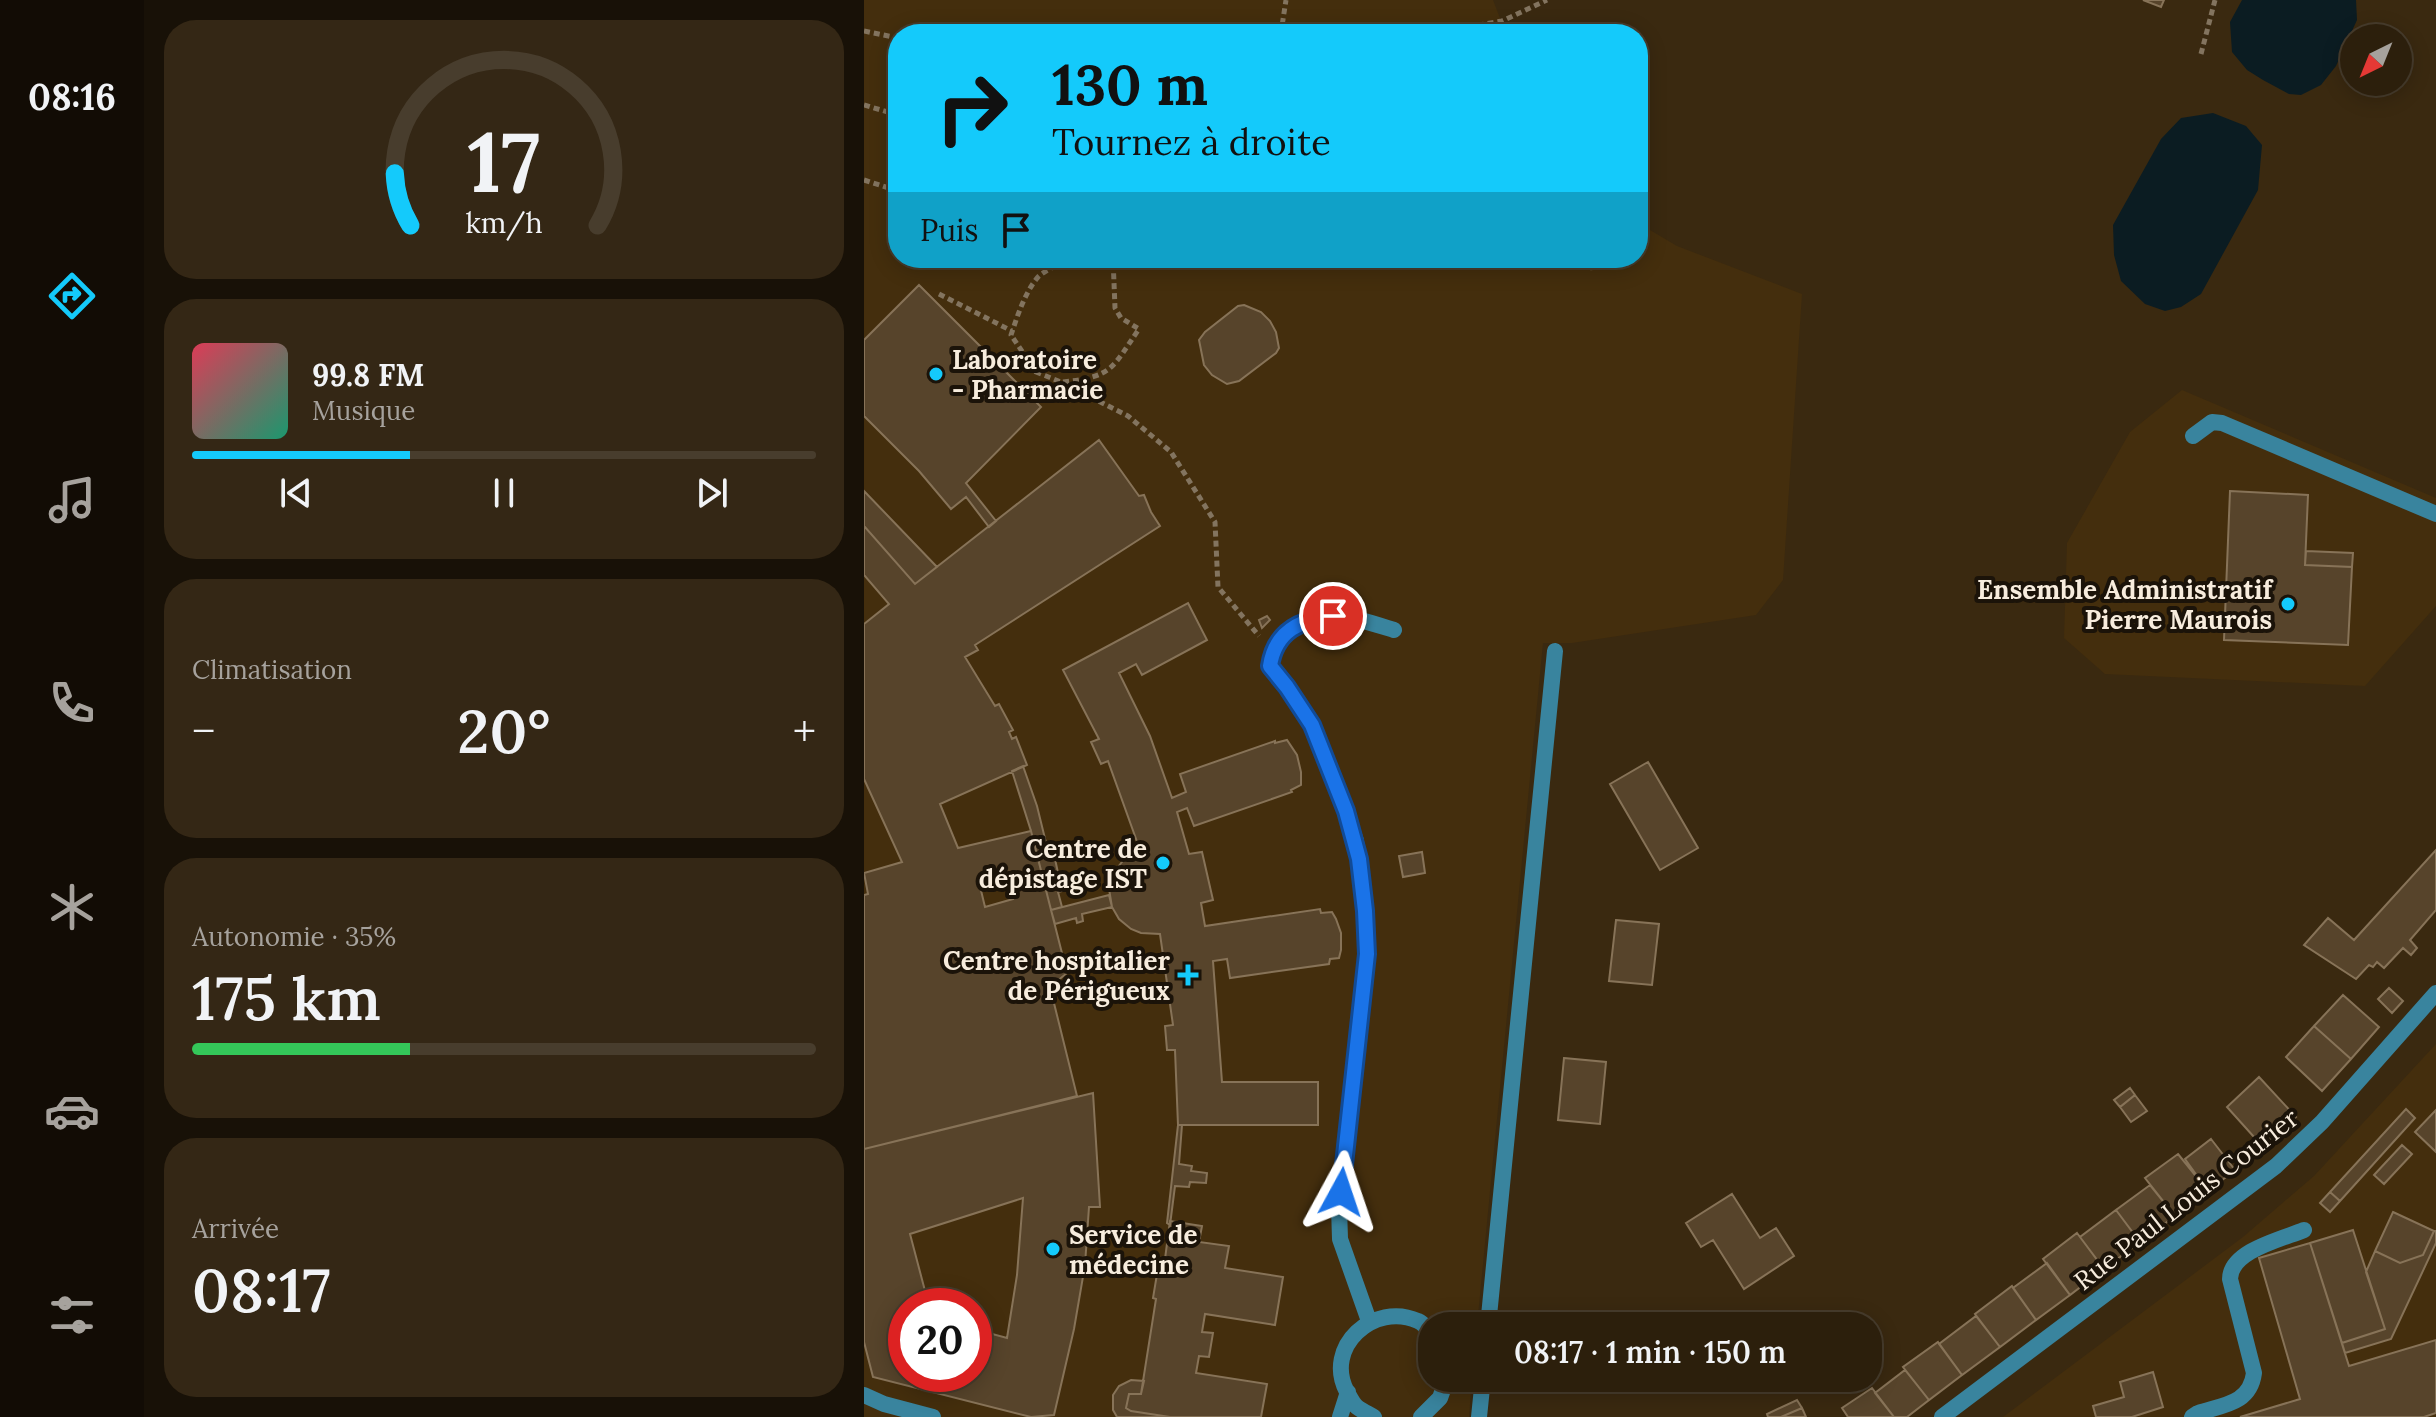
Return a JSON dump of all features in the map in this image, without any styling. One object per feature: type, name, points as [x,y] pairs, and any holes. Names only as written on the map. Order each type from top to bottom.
[{"type":"street","points":[[2193,436],[2212,422],[2222,423],[2436,514]]},
{"type":"street","points":[[1369,1321],[1340,1239],[1339,1207],[1367,954],[1359,859],[1356,841],[1332,772],[1312,725],[1270,666],[1272,651],[1279,640],[1299,623],[1311,618],[1333,616],[1362,620],[1394,630]]},
{"type":"street","points":[[1489,1312],[1555,651]]},
{"type":"street","name":"Rue Paul Louis Courier","points":[[1942,1417],[2276,1166],[2322,1122],[2436,993]]},
{"type":"street","points":[[2192,1417],[2242,1399],[2253,1384],[2254,1373],[2230,1270],[2243,1255],[2304,1230]]},
{"type":"street","points":[[1374,1417],[1354,1405],[1342,1382],[1341,1364],[1345,1348],[1355,1332],[1369,1321],[1395,1315],[1418,1321]]},
{"type":"street","points":[[1421,1417],[1442,1392]]},
{"type":"street","points":[[1479,1417],[1482,1392]]},
{"type":"street","points":[[864,1395],[884,1404],[933,1417]]},
{"type":"street","points":[[1340,1417],[1354,1405]]},
{"type":"path","points":[[1282,24],[1286,0]]},
{"type":"path","points":[[1485,24],[1502,21],[1547,0]]},
{"type":"path","points":[[2201,54],[2215,0]]},
{"type":"path","points":[[864,31],[888,36]]},
{"type":"path","points":[[864,105],[888,112]]},
{"type":"path","points":[[864,180],[888,188]]},
{"type":"path","points":[[1054,268],[1039,276],[1011,335],[1036,372],[1128,416],[1171,452],[1215,522],[1218,587],[1272,651]]},
{"type":"path","points":[[1061,382],[1087,380],[1110,371],[1139,329],[1121,318],[1115,308],[1113,268]]},
{"type":"path","points":[[939,294],[1012,331]]},
{"type":"shaded area","name":"Centre hospitalier de Périgueux","points":[[864,0],[1493,0],[1502,24],[888,24],[888,268],[1648,268],[1648,229],[1677,246],[1802,294],[1783,580],[1756,615],[1572,643],[1543,643],[1478,1312],[1418,1312],[1418,1392],[1471,1392],[1469,1417],[864,1417]]},
{"type":"shaded area","points":[[2242,0],[2356,0],[2355,24],[2340,24],[2340,57],[2336,66],[2321,85],[2301,95],[2289,94],[2247,70],[2232,52],[2230,22]]},
{"type":"shaded area","points":[[2213,113],[2246,126],[2262,145],[2258,190],[2201,294],[2181,307],[2165,311],[2145,304],[2121,281],[2114,255],[2113,225],[2161,139],[2181,118]]},
{"type":"shaded area","points":[[2182,390],[2436,498],[2436,606],[2365,686],[2105,674],[2064,638],[2067,543],[2130,432]]},
{"type":"shaded area","points":[[2436,1044],[2436,1417],[2003,1417],[2243,1237],[2314,1176]]},
{"type":"building","points":[[2143,0],[2164,0],[2161,7]]},
{"type":"building","name":"Laboratoire - Pharmacie","points":[[919,285],[1041,407],[966,483],[996,521],[989,527],[966,497],[951,509],[919,471],[864,416],[864,340]]},
{"type":"building","points":[[1244,305],[1261,312],[1270,321],[1279,348],[1239,381],[1227,384],[1212,375],[1204,365],[1199,340],[1238,306]]},
{"type":"building","points":[[1099,440],[1139,496],[1144,495],[1160,526],[975,645],[978,650],[965,657],[995,706],[999,704],[1013,730],[1009,732],[1012,739],[1016,737],[1027,765],[940,804],[958,848],[1031,831],[1067,973],[1050,987],[1077,1096],[864,1149],[864,895],[868,894],[864,873],[902,862],[864,779],[864,624],[889,604],[864,575],[864,526],[915,584]],"holes":[[[1006,871],[1013,899],[985,907],[978,878]]]},
{"type":"building","points":[[864,491],[937,567],[915,584],[864,526]]},
{"type":"building","name":"Ensemble Administratif Pierre Maurois","points":[[2230,491],[2308,495],[2305,565],[2352,567],[2348,645],[2224,640]]},
{"type":"building","points":[[2306,551],[2353,553],[2352,567],[2305,565]]},
{"type":"building","name":"Centre de dépistage IST","points":[[1188,603],[1207,640],[1142,675],[1136,664],[1119,673],[1150,736],[1172,798],[1186,792],[1180,774],[1275,741],[1287,740],[1297,755],[1301,785],[1292,792],[1194,826],[1187,808],[1177,812],[1189,854],[1202,852],[1213,900],[1201,903],[1205,926],[1320,909],[1321,913],[1332,912],[1336,919],[1341,933],[1341,950],[1339,958],[1330,959],[1329,964],[1230,978],[1227,959],[1213,961],[1222,1082],[1318,1082],[1318,1125],[1178,1125],[1175,1050],[1167,1050],[1165,1026],[1173,1025],[1160,934],[1131,929],[1119,919],[1112,907],[1109,889],[1112,875],[1125,858],[1140,850],[1108,761],[1101,764],[1091,742],[1099,739],[1063,670]]},
{"type":"building","points":[[1267,616],[1270,620],[1262,628],[1259,620]]},
{"type":"building","points":[[1648,762],[1698,848],[1660,870],[1610,784]]},
{"type":"building","points":[[1023,766],[1050,859],[1055,859],[1062,891],[1058,892],[1062,907],[1051,910],[1012,771]]},
{"type":"building","points":[[2436,850],[2436,910],[2410,940],[2417,948],[2411,955],[2403,948],[2384,968],[2377,962],[2373,967],[2369,965],[2356,979],[2304,945],[2328,918],[2354,940]]},
{"type":"building","points":[[1422,852],[1425,873],[1403,877],[1399,856]]},
{"type":"building","points":[[1109,895],[1112,907],[1082,914],[1083,921],[1077,923],[1076,918],[1055,924],[1051,910]]},
{"type":"building","points":[[1616,920],[1659,924],[1652,985],[1609,981]]},
{"type":"building","points":[[2389,988],[2403,1001],[2392,1013],[2378,999]]},
{"type":"building","points":[[2343,995],[2379,1027],[2351,1059],[2314,1026]]},
{"type":"building","points":[[2314,1026],[2351,1059],[2322,1091],[2286,1057]]},
{"type":"building","points":[[1564,1058],[1606,1062],[1600,1124],[1558,1120]]},
{"type":"building","points":[[2259,1077],[2296,1117],[2263,1147],[2227,1107]]},
{"type":"building","points":[[2130,1088],[2135,1095],[2120,1107],[2114,1100]]},
{"type":"building","name":"Service de médecine","points":[[1093,1093],[1100,1207],[1089,1207],[1085,1265],[1054,1415],[1031,1417],[932,1392],[992,1392],[992,1334],[1007,1338],[1017,1275],[1023,1198],[910,1234],[924,1288],[888,1288],[888,1381],[873,1377],[864,1342],[864,1149]]},
{"type":"building","points":[[2135,1095],[2147,1111],[2131,1122],[2120,1107]]},
{"type":"building","points":[[2406,1109],[2415,1118],[2340,1201],[2330,1192]]},
{"type":"building","points":[[2436,1110],[2436,1152],[2415,1132]]},
{"type":"building","points":[[1178,1125],[1182,1125],[1179,1164],[1192,1166],[1191,1171],[1207,1173],[1206,1183],[1190,1182],[1189,1187],[1175,1186],[1170,1225],[1167,1223]]},
{"type":"building","points":[[2211,1139],[2235,1170],[2208,1191],[2185,1159]]},
{"type":"building","points":[[2402,1145],[2412,1154],[2384,1184],[2374,1175]]},
{"type":"building","points":[[2178,1154],[2208,1191],[2175,1216],[2145,1178]]},
{"type":"building","points":[[2150,1185],[2175,1216],[2140,1242],[2116,1210]]},
{"type":"building","points":[[2330,1192],[2340,1201],[2330,1212],[2320,1203]]},
{"type":"building","points":[[1732,1194],[1760,1238],[1776,1228],[1794,1256],[1744,1289],[1713,1240],[1701,1247],[1686,1223]]},
{"type":"building","points":[[2116,1210],[2140,1242],[2104,1269],[2080,1237]]},
{"type":"building","points":[[2393,1212],[2434,1231],[2423,1255],[2400,1263],[2375,1251]]},
{"type":"building","points":[[1170,1221],[1202,1226],[1199,1242],[1229,1246],[1225,1268],[1283,1277],[1275,1325],[1205,1314],[1202,1332],[1213,1333],[1209,1357],[1199,1356],[1196,1373],[1267,1384],[1261,1417],[1170,1417],[1126,1408],[1129,1394],[1141,1394],[1158,1268],[1162,1258],[1165,1259]]},
{"type":"building","points":[[2353,1230],[2385,1329],[2342,1343],[2310,1243]]},
{"type":"building","points":[[2434,1231],[2436,1243],[2391,1339],[2345,1353],[2342,1343],[2385,1329],[2366,1272],[2375,1251],[2400,1263],[2423,1255]]},
{"type":"building","points":[[2077,1233],[2104,1269],[2070,1295],[2043,1259]]},
{"type":"building","points":[[2310,1243],[2349,1366],[2436,1340],[2436,1413],[2424,1417],[2240,1417],[2300,1399],[2259,1258]]},
{"type":"building","points":[[2047,1263],[2070,1295],[2036,1320],[2013,1288]]},
{"type":"building","points":[[2012,1286],[2036,1320],[2000,1347],[1975,1314]]},
{"type":"building","points":[[1976,1316],[2000,1347],[1962,1375],[1939,1344]]},
{"type":"building","points":[[1938,1342],[1962,1375],[1929,1400],[1903,1367]]},
{"type":"building","points":[[1905,1370],[1929,1400],[1907,1417],[1894,1417],[1875,1393],[1882,1392],[1882,1388]]},
{"type":"building","points":[[2153,1372],[2163,1407],[2132,1417],[2096,1417],[2093,1406],[2124,1397],[2120,1382]]},
{"type":"building","points":[[1131,1380],[1144,1381],[1141,1394],[1129,1394],[1126,1408],[1170,1417],[1117,1417],[1113,1410],[1113,1395],[1119,1386]]},
{"type":"building","points":[[1866,1392],[1875,1392],[1894,1417],[1848,1417],[1842,1408]]},
{"type":"building","points":[[1797,1400],[1802,1408],[1781,1417],[1768,1417],[1767,1414]]},
{"type":"building","points":[[1802,1408],[1806,1417],[1781,1417]]},
{"type":"place","name":"Laboratoire - Pharmacie","points":[[936,374]]},
{"type":"place","name":"Ensemble Administratif Pierre Maurois","points":[[2288,604]]},
{"type":"place","name":"Centre de dépistage IST","points":[[1163,863]]},
{"type":"place","name":"Centre hospitalier de Périgueux","points":[[1188,975]]},
{"type":"place","name":"Service de médecine","points":[[1053,1249]]},
{"type":"route","points":[[1333,616],[1311,618],[1299,623],[1279,640],[1272,651],[1270,666],[1312,725],[1346,811],[1359,859],[1367,954],[1341,1192]]}]
